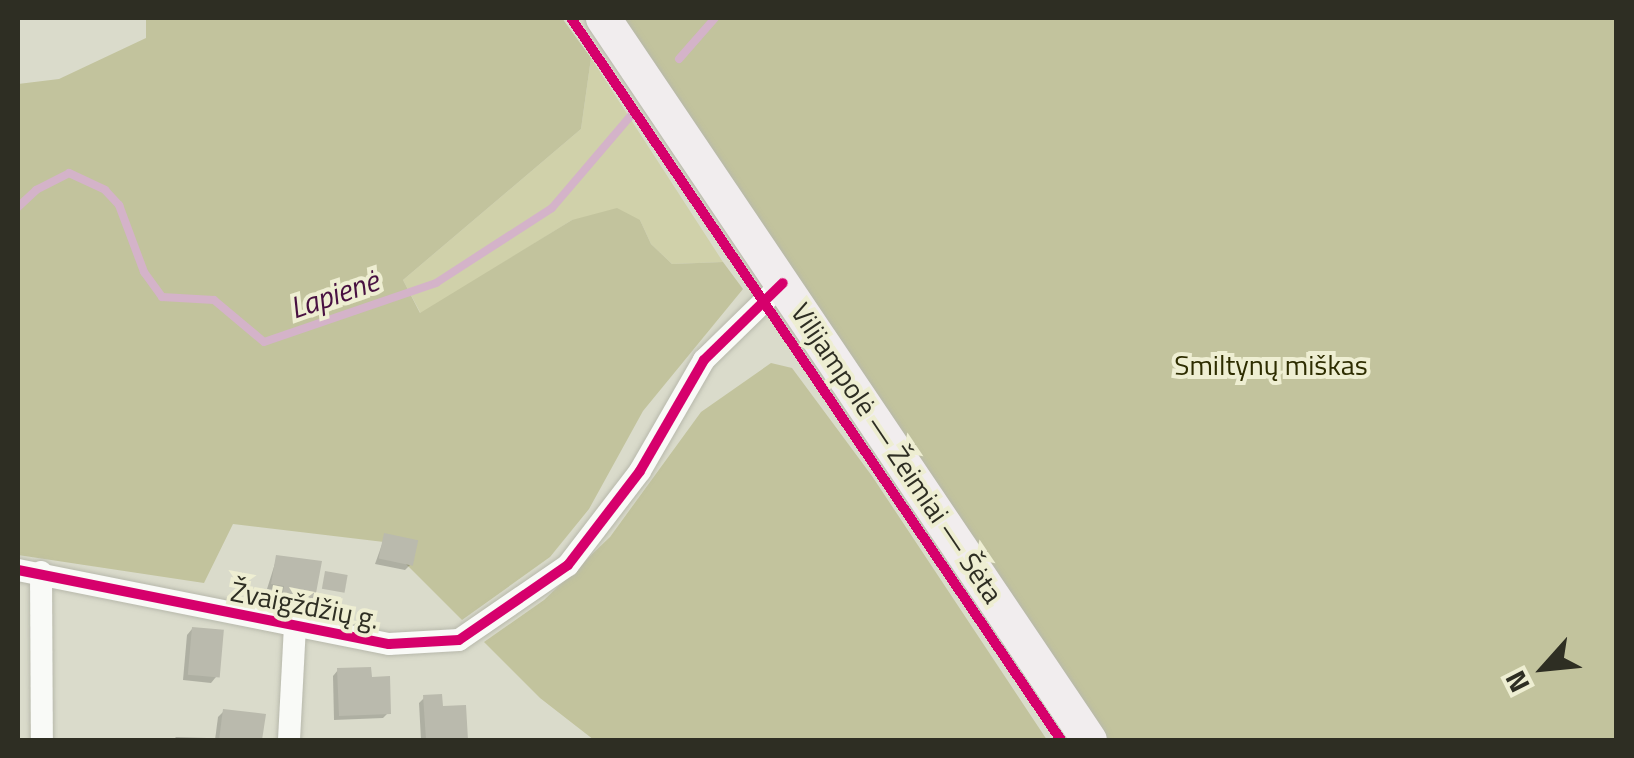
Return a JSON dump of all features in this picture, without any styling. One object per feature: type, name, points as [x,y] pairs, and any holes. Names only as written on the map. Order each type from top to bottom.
[{"type":"main road","name":"Vilijampolė — Žeimiai — Šėta","points":[[604,18],[1089,740]]},
{"type":"street","name":"Žvaigždžių g.","points":[[29,571],[389,644],[459,640],[568,565],[640,471],[704,360],[783,283]]},
{"type":"street","points":[[29,571],[42,740]]},
{"type":"street","points":[[289,740],[295,627]]},
{"type":"green space","points":[[146,18],[562,18],[591,58],[581,129],[403,280],[420,313],[572,220],[617,208],[640,220],[651,244],[672,264],[723,262],[743,289],[643,411],[589,509],[550,557],[462,620],[384,542],[233,524],[204,583],[18,555],[18,84],[59,79],[146,38]]},
{"type":"green space","name":"Smiltynų miškas","points":[[618,18],[1616,18],[1616,740],[1107,740]]},
{"type":"green space","points":[[591,58],[723,262],[672,264],[651,244],[640,220],[572,220],[421,314],[403,280],[581,129]]},
{"type":"green space","points":[[771,363],[792,368],[872,476],[1047,740],[594,740],[540,698],[484,642],[544,600],[610,537],[701,412]]},
{"type":"building","points":[[384,533],[418,540],[413,566],[379,558]]},
{"type":"building","points":[[276,555],[322,561],[314,604],[282,598],[284,586],[271,584]]},
{"type":"building","points":[[325,571],[348,575],[345,593],[322,589]]},
{"type":"building","points":[[192,627],[224,630],[220,678],[188,675]]},
{"type":"building","points":[[371,667],[372,677],[390,676],[391,714],[339,716],[337,668]]},
{"type":"building","points":[[442,694],[443,706],[466,705],[468,740],[426,740],[423,695]]},
{"type":"building","points":[[223,709],[266,714],[262,740],[219,740]]},
{"type":"waterway","name":"Lapienė","points":[[679,59],[715,18]]},
{"type":"waterway","name":"Lapienė","points":[[18,207],[36,190],[69,173],[105,190],[119,205],[144,272],[162,297],[214,300],[264,342],[436,283],[552,208],[633,113]]},
{"type":"cycle path","points":[[571,18],[1061,740]]},
{"type":"cycle path","points":[[18,570],[389,644],[459,640],[568,565],[640,471],[704,360],[783,283]]}]
